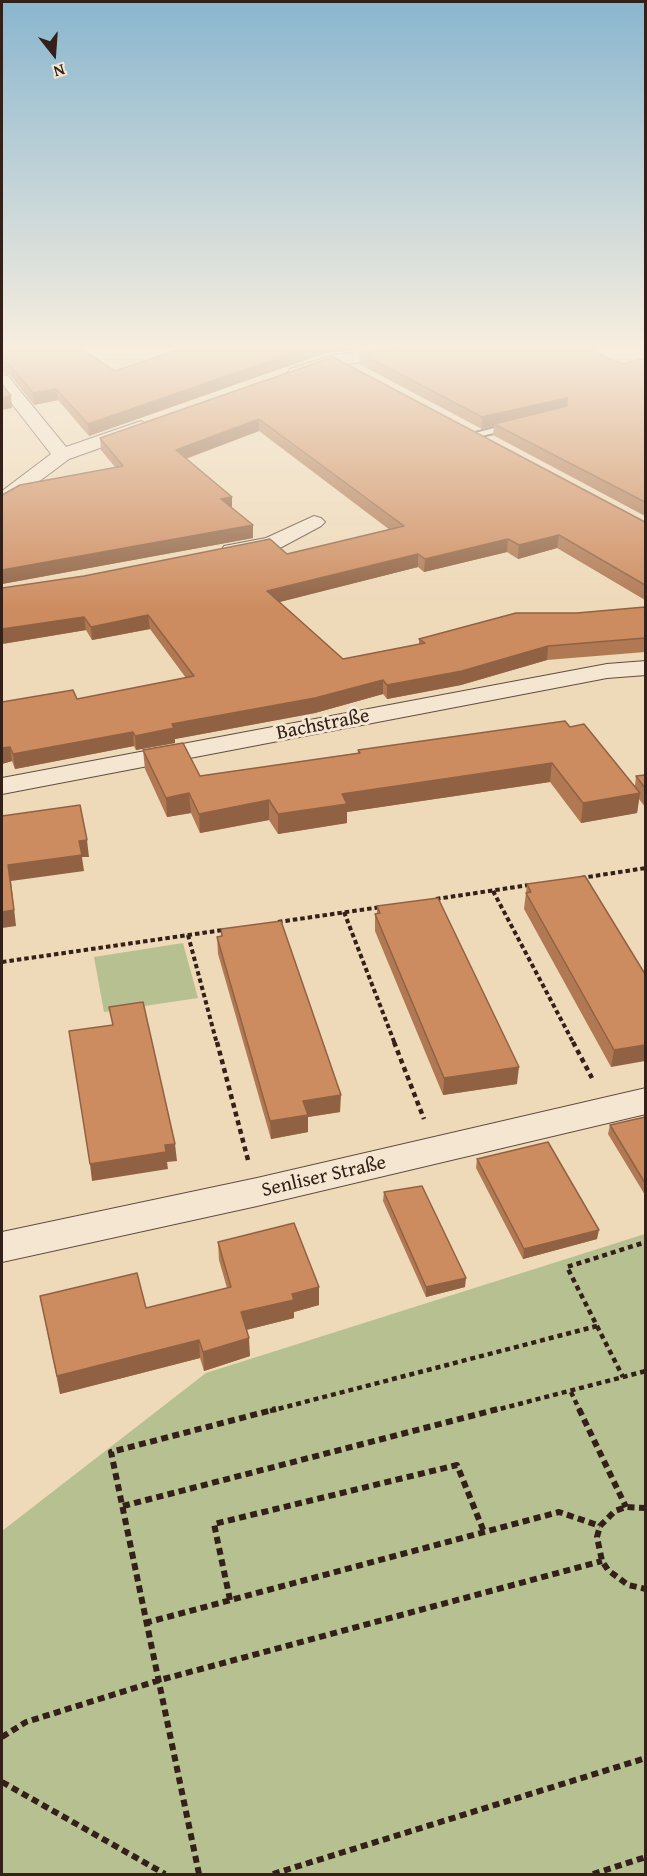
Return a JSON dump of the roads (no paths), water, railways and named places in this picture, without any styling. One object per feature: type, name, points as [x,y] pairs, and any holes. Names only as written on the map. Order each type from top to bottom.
[{"type":"street","points":[[46,435],[62,454]]},
{"type":"street","points":[[2,500],[62,454],[120,435]]},
{"type":"street","points":[[473,435],[493,446]]},
{"type":"street","points":[[213,554],[272,543],[314,522]]},
{"type":"street","name":"Bachstraße","points":[[2,786],[607,671],[645,668]]},
{"type":"street","name":"Senliser Straße","points":[[2,1247],[257,1192],[645,1101]]}]
